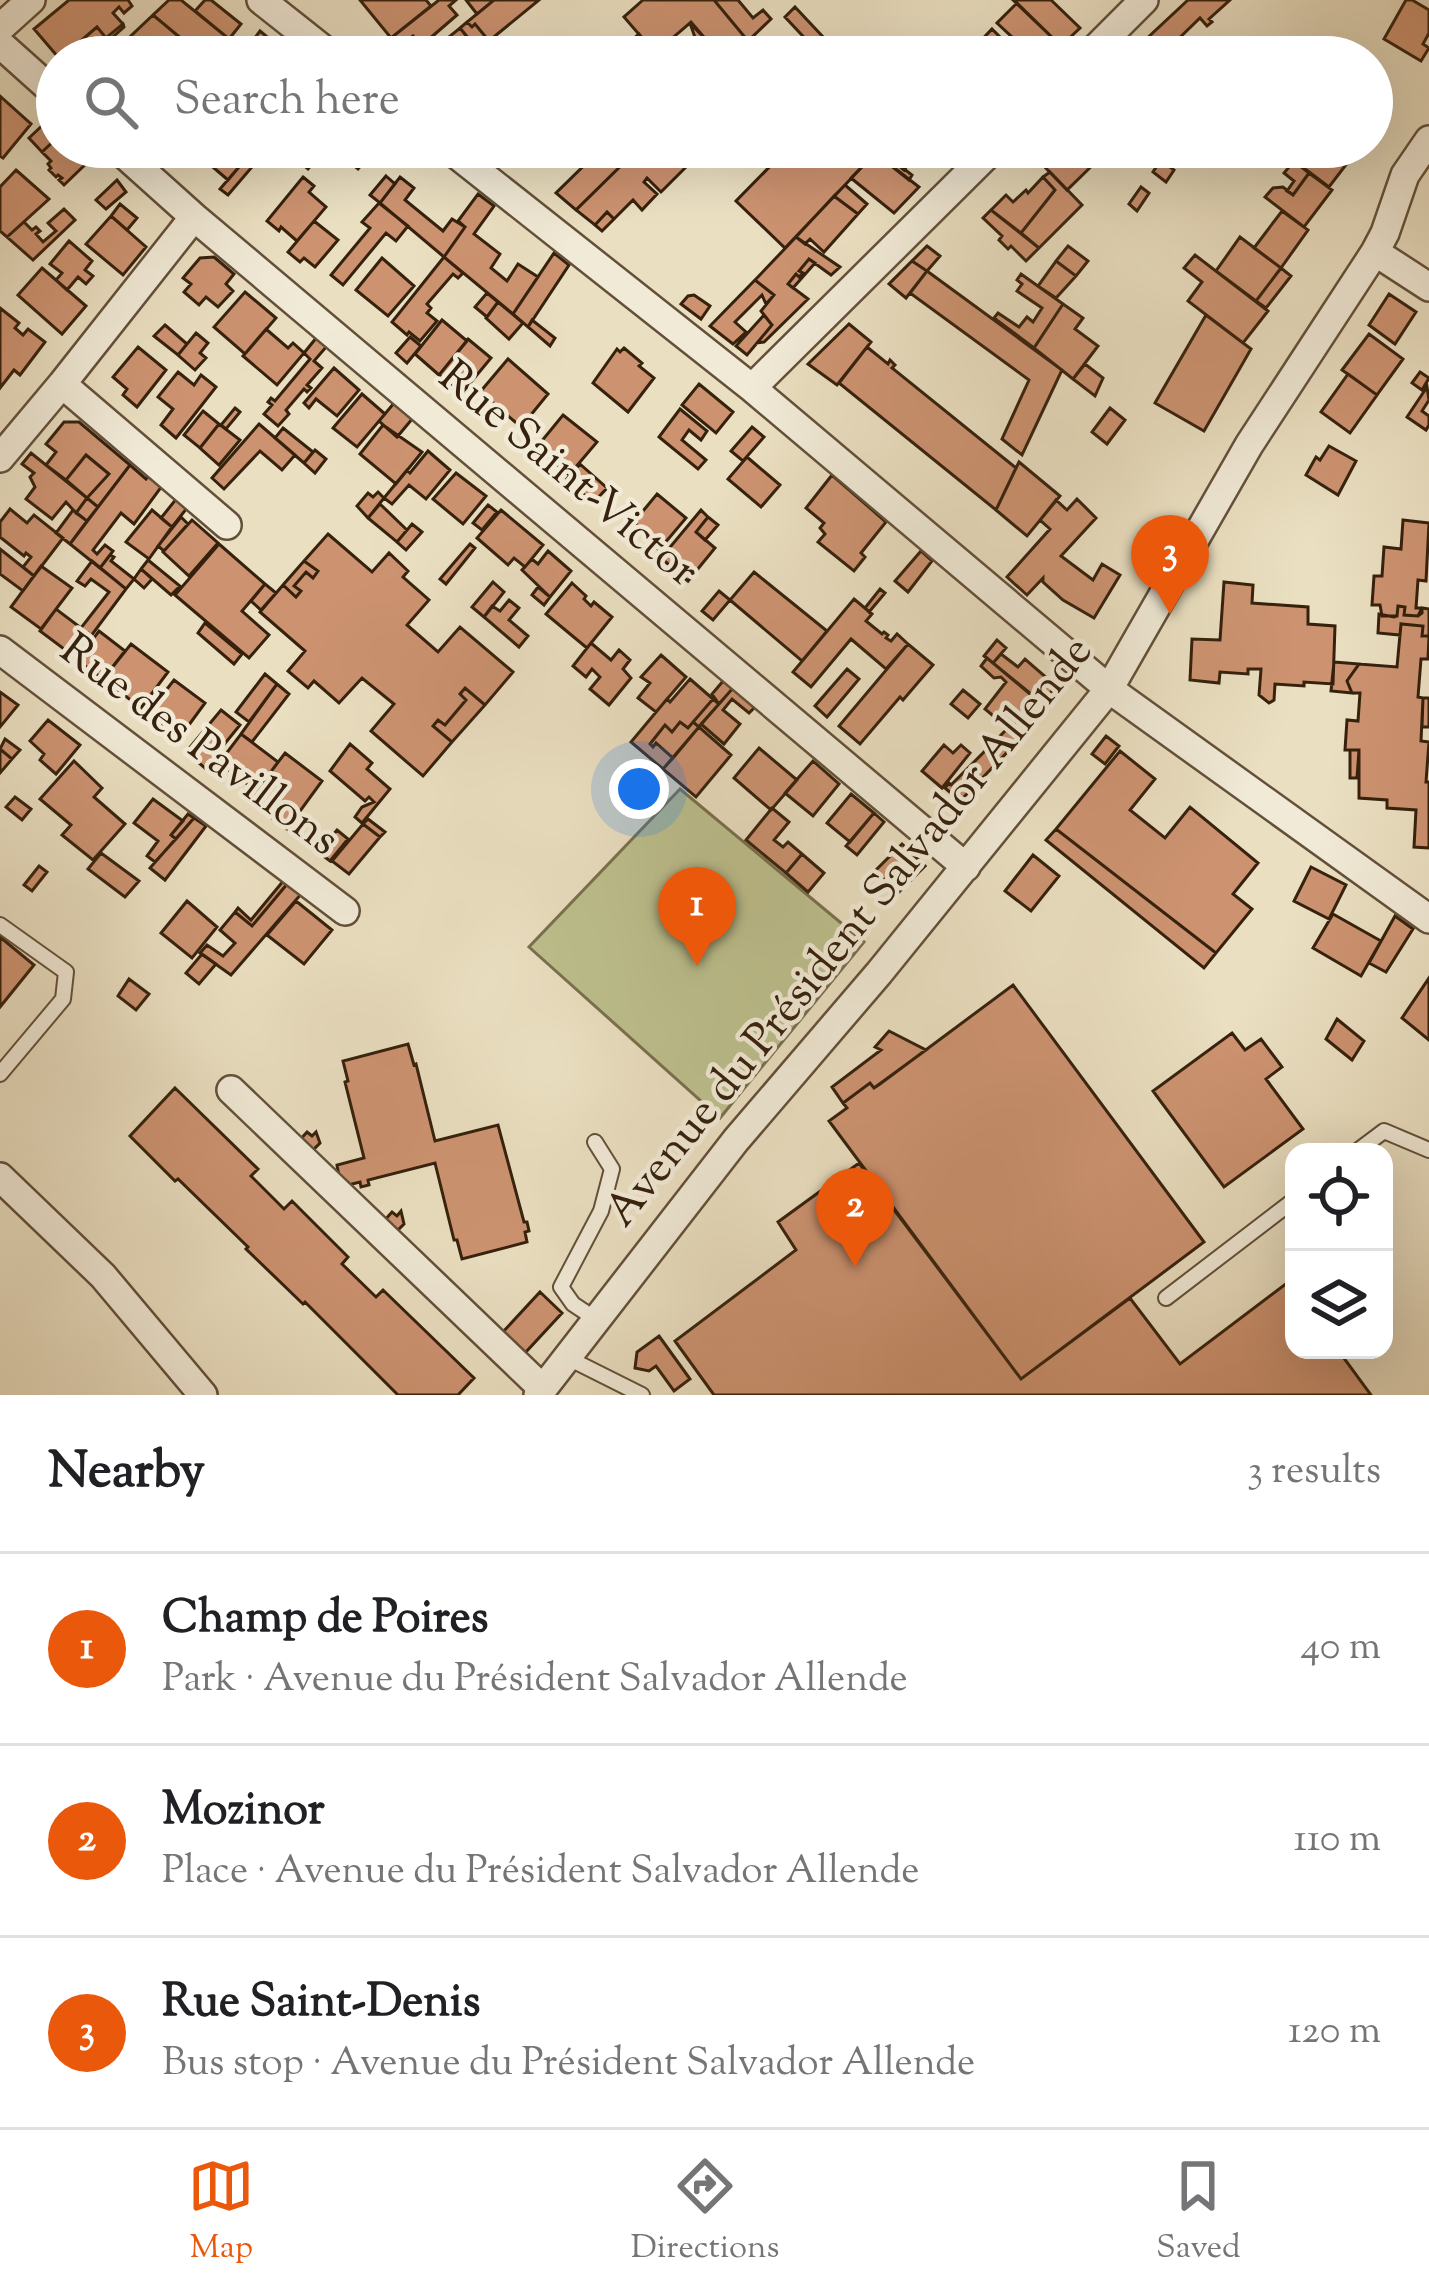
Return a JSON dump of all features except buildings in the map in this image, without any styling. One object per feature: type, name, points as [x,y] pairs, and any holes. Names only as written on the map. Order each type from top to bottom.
[{"type":"street","points":[[0,28],[32,0]]},
{"type":"street","points":[[261,0],[306,36]]},
{"type":"street","points":[[1108,36],[1144,0]]},
{"type":"street","points":[[0,44],[36,76]]},
{"type":"street","name":"Avenue du Président Salvador Allende","points":[[541,1392],[736,1140],[1109,689],[1249,445],[1375,252],[1405,175],[1429,140]]},
{"type":"street","name":"Rue Saint-Victor","points":[[139,168],[966,867]]},
{"type":"street","points":[[474,168],[752,388],[1109,689],[1429,920]]},
{"type":"street","points":[[752,388],[974,168]]},
{"type":"street","points":[[0,458],[194,218]]},
{"type":"street","points":[[1375,252],[1429,287]]},
{"type":"street","points":[[62,384],[226,525]]},
{"type":"street","name":"Rue des Pavillons","points":[[0,650],[345,911]]},
{"type":"street","points":[[232,1090],[541,1392]]},
{"type":"street","points":[[0,1178],[103,1276],[203,1395]]},
{"type":"lane","points":[[0,926],[66,972],[66,986],[63,999],[0,1073]]},
{"type":"lane","points":[[1368,1143],[1384,1131],[1429,1150]]},
{"type":"lane","points":[[595,1142],[612,1169],[601,1211],[561,1287],[572,1304],[597,1320]]},
{"type":"lane","points":[[1166,1298],[1285,1207]]},
{"type":"lane","points":[[568,1358],[642,1395]]},
{"type":"green space","points":[[680,789],[864,942],[720,1118],[529,947]]},
{"type":"place","name":"Rue Saint-Denis","points":[[1170,614]]},
{"type":"place","name":"Champ de Poires","points":[[697,966]]},
{"type":"place","name":"Mozinor","points":[[855,1267]]}]
